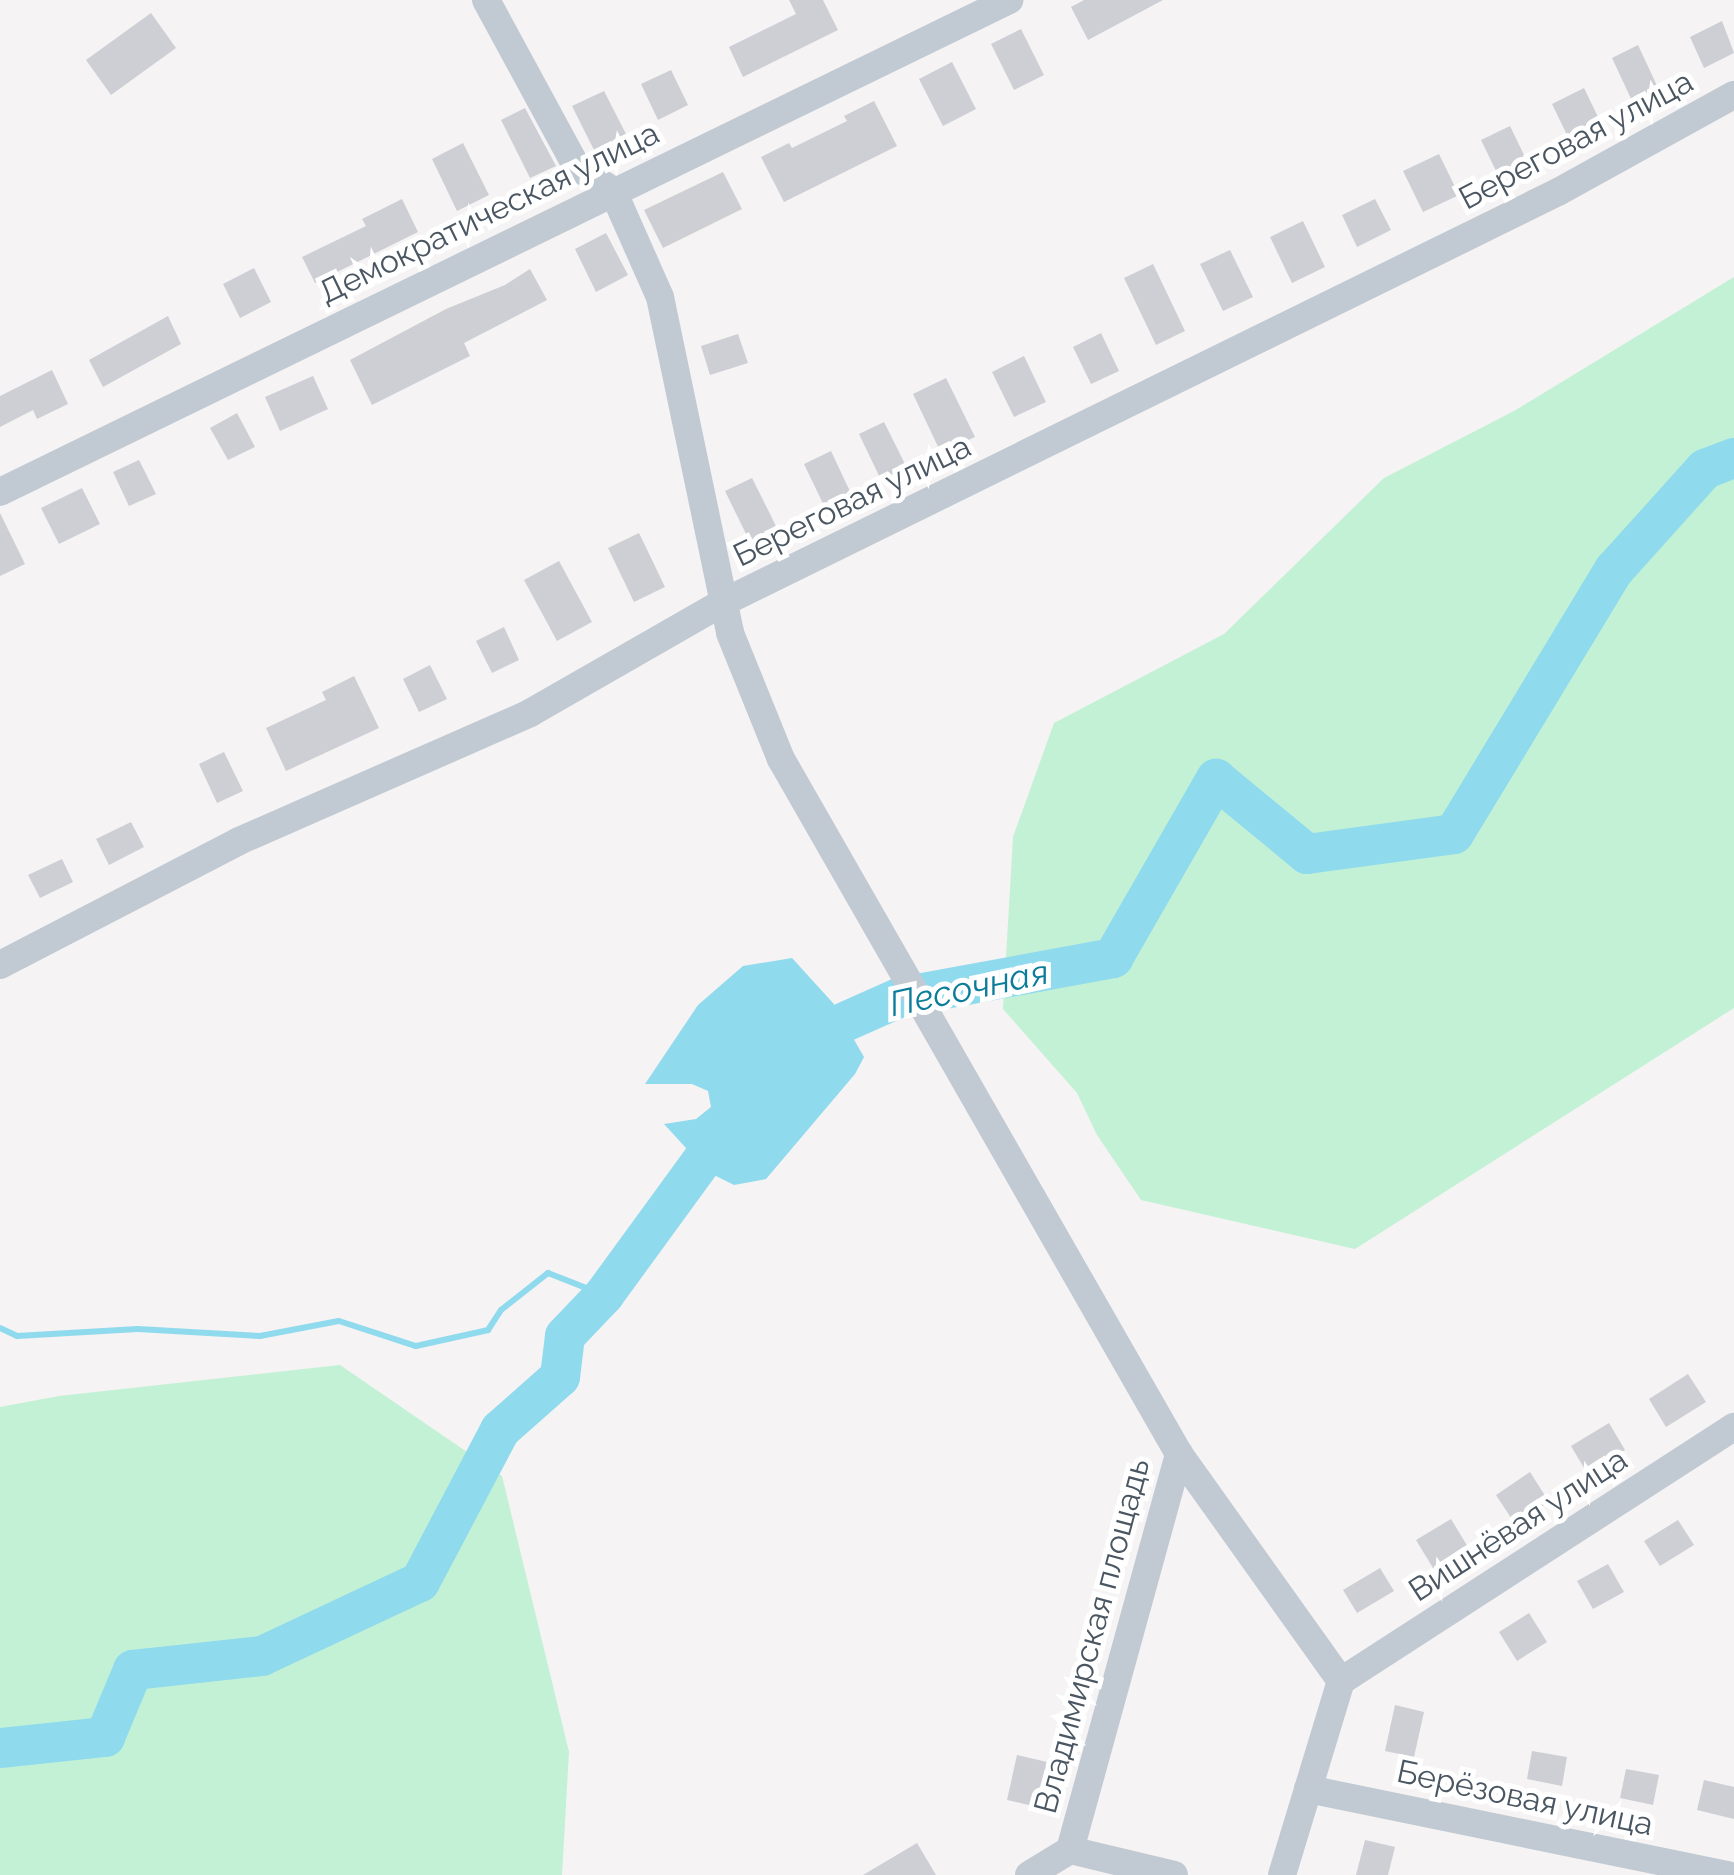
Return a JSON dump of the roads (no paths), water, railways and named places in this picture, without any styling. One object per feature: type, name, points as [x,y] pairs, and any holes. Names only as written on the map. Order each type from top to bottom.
[{"type":"street","points":[[486,0],[576,166],[612,191],[660,296],[722,603],[730,633],[781,759],[1178,1454]]},
{"type":"street","name":"Демократическая улица","points":[[0,492],[1009,0]]},
{"type":"street","name":"Береговая улица","points":[[0,965],[240,841],[530,713],[722,603],[1540,201],[1734,96]]},
{"type":"street","name":"Вишнёвая улица","points":[[1341,1682],[1734,1427]]},
{"type":"street","name":"Владимирская площадь","points":[[1178,1454],[1341,1682]]},
{"type":"street","name":"Владимирская площадь","points":[[1174,1875],[1070,1850],[1178,1454]]},
{"type":"street","points":[[1282,1875],[1341,1682]]},
{"type":"street","name":"Берёзовая улица","points":[[1308,1789],[1728,1875]]},
{"type":"street","points":[[1030,1875],[1070,1850]]},
{"type":"water","points":[[792,958],[833,1003],[864,1057],[855,1074],[766,1179],[734,1185],[708,1172],[664,1124],[696,1119],[711,1107],[708,1091],[692,1084],[645,1084],[698,1005],[743,966]]},
{"type":"waterway","name":"Песочная","points":[[793,1045],[901,997],[1113,958],[1216,779],[1307,854],[1454,834],[1614,570],[1705,469],[1734,458]]},
{"type":"waterway","name":"Песочная","points":[[0,1748],[105,1737],[133,1670],[262,1656],[420,1582],[500,1430],[560,1377],[565,1336],[604,1295],[733,1118]]},
{"type":"waterway","points":[[0,1328],[17,1336],[138,1329],[260,1336],[339,1321],[416,1346],[488,1330],[501,1310],[548,1273],[604,1295]]}]
